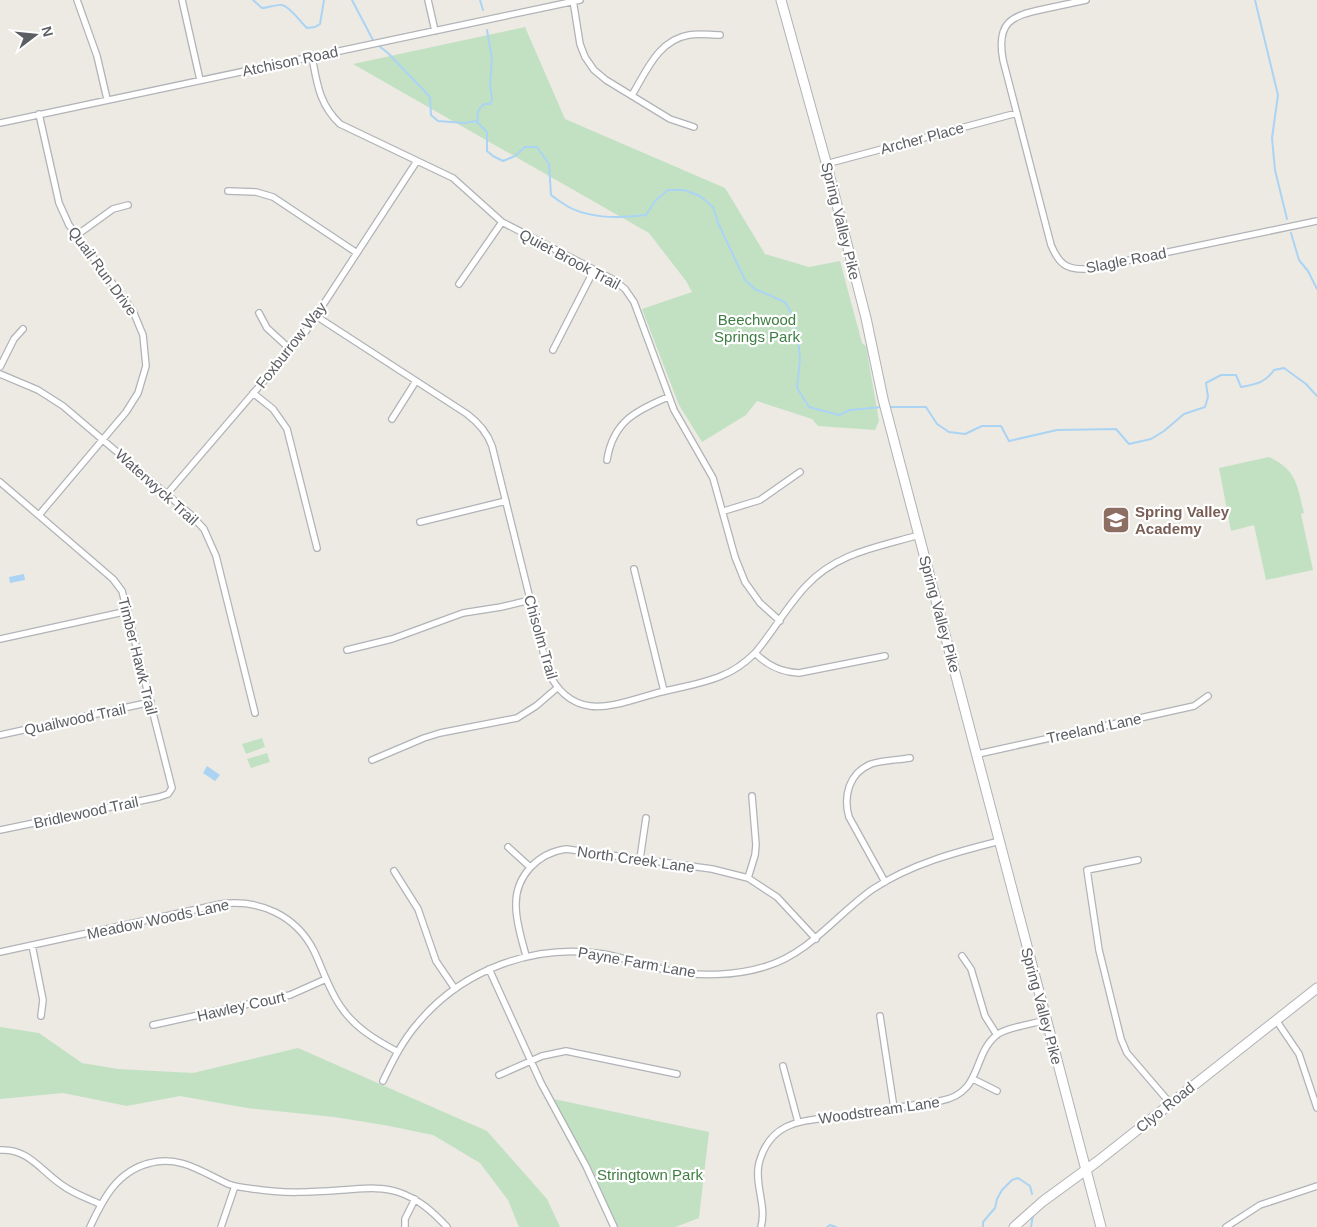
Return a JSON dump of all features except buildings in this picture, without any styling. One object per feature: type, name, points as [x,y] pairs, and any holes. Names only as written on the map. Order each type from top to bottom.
[{"type":"street","points":[[77,0],[97,56],[107,100]]},
{"type":"street","points":[[182,0],[200,80]]},
{"type":"street","points":[[428,0],[435,31]]},
{"type":"street","name":"Atchison Road","points":[[0,123],[580,0]]},
{"type":"street","name":"Spring Valley Pike","points":[[781,0],[866,318],[883,400],[978,754],[1101,1227]]},
{"type":"street","name":"Slagle Road","points":[[1086,0],[1024,14],[1012,19],[1004,29],[1000,47],[1051,245],[1062,264],[1072,269],[1087,269],[1317,221]]},
{"type":"street","points":[[573,1],[580,44],[585,57],[594,70],[606,80],[670,119],[694,127]]},
{"type":"street","points":[[632,95],[656,55],[665,46],[676,39],[689,35],[720,35]]},
{"type":"street","name":"Quiet Brook Trail","points":[[312,56],[320,94],[326,108],[332,116],[347,128],[456,180],[502,222],[614,280],[630,295],[668,397],[714,478],[735,557],[745,582],[760,604],[780,621]]},
{"type":"street","name":"Archer Place","points":[[826,164],[1017,113]]},
{"type":"street","name":"Quail Run Drive","points":[[39,114],[58,203],[69,225],[133,311],[139,323],[145,344],[146,366],[138,394],[126,412],[39,515]]},
{"type":"street","name":"Foxburrow Way","points":[[167,494],[304,334],[417,161]]},
{"type":"street","points":[[228,191],[256,192],[272,198],[358,253]]},
{"type":"street","points":[[77,235],[113,209],[128,205]]},
{"type":"street","points":[[459,284],[502,222]]},
{"type":"street","points":[[553,350],[594,270]]},
{"type":"street","points":[[259,313],[267,328],[291,350]]},
{"type":"street","name":"Chisolm Trail","points":[[316,316],[467,414],[485,431],[492,446],[548,671],[557,688],[576,702],[590,706],[601,706],[720,677],[738,667],[755,653],[806,586],[829,566],[862,550],[919,535]]},
{"type":"street","points":[[0,367],[14,339],[23,329]]},
{"type":"street","name":"Waterwyck Trail","points":[[0,374],[48,395],[63,406],[197,521],[211,543],[216,556],[255,713]]},
{"type":"street","points":[[392,419],[416,380]]},
{"type":"street","points":[[253,393],[273,409],[287,430],[317,548]]},
{"type":"street","points":[[607,460],[611,444],[630,417],[641,409],[668,397]]},
{"type":"street","points":[[724,511],[760,500],[800,472]]},
{"type":"street","name":"Timber Hawk Trail","points":[[0,482],[113,579],[122,591],[172,788],[170,792]]},
{"type":"street","points":[[420,522],[506,502]]},
{"type":"street","points":[[634,569],[664,692]]},
{"type":"street","points":[[347,650],[392,638],[463,613],[530,600]]},
{"type":"street","points":[[0,639],[128,612]]},
{"type":"street","points":[[755,653],[774,668],[799,673],[885,656]]},
{"type":"street","points":[[372,760],[440,733],[517,718],[536,706],[557,688]]},
{"type":"street","name":"Treeland Lane","points":[[978,754],[1194,706],[1208,696]]},
{"type":"street","name":"Quailwood Trail","points":[[0,735],[151,702]]},
{"type":"street","points":[[885,882],[849,817],[847,794],[851,782],[865,768],[877,762],[910,758]]},
{"type":"street","name":"Bridlewood Trail","points":[[0,830],[159,797],[170,792]]},
{"type":"street","points":[[748,878],[756,855],[752,796]]},
{"type":"street","points":[[640,859],[646,818]]},
{"type":"street","name":"Payne Farm Lane","points":[[384,1081],[398,1052],[418,1023],[432,1007],[455,989],[490,969],[526,956],[557,952],[589,952],[678,972],[720,973],[755,970],[790,957],[816,939],[862,898],[885,882],[934,859],[1000,841]]},
{"type":"street","points":[[508,847],[530,867],[521,881],[516,900],[516,917],[526,956]]},
{"type":"street","name":"North Creek Lane","points":[[530,867],[542,857],[566,850],[712,869],[748,878],[778,897],[816,939]]},
{"type":"street","points":[[1138,860],[1087,870],[1099,950],[1121,1039],[1127,1052],[1170,1104]]},
{"type":"street","points":[[394,871],[414,900],[436,961],[455,989]]},
{"type":"street","name":"Meadow Woods Lane","points":[[0,952],[221,904],[250,904],[279,914],[297,928],[313,950],[326,980],[341,1007],[354,1023],[370,1036],[398,1052]]},
{"type":"street","points":[[32,945],[44,1000],[41,1016]]},
{"type":"street","points":[[962,956],[971,969],[985,1016],[997,1035],[1004,1031],[1046,1020]]},
{"type":"street","points":[[490,969],[540,1083],[586,1166],[614,1227]]},
{"type":"street","name":"Hawley Court","points":[[153,1025],[290,995],[326,980]]},
{"type":"street","name":"Clyo Road","points":[[1014,1227],[1042,1202],[1086,1170],[1317,988]]},
{"type":"street","points":[[880,1016],[894,1108]]},
{"type":"street","points":[[1276,1020],[1299,1054],[1317,1108]]},
{"type":"street","name":"Woodstream Lane","points":[[761,1227],[762,1208],[758,1172],[762,1154],[776,1134],[798,1122],[940,1102],[952,1098],[965,1090],[973,1079],[987,1048],[997,1035]]},
{"type":"street","points":[[499,1075],[549,1053],[566,1051],[677,1074]]},
{"type":"street","points":[[783,1066],[798,1122]]},
{"type":"street","points":[[973,1079],[997,1091]]},
{"type":"street","points":[[0,1150],[8,1150],[27,1156],[66,1188],[100,1204]]},
{"type":"street","points":[[90,1227],[100,1204],[108,1192],[127,1172],[144,1164],[175,1160],[194,1166],[235,1186],[284,1193],[375,1188],[398,1192],[415,1199],[431,1210],[447,1227]]},
{"type":"street","points":[[221,1227],[235,1186]]},
{"type":"street","points":[[1226,1227],[1260,1205],[1317,1186]]},
{"type":"street","points":[[404,1227],[405,1219],[415,1199]]},
{"type":"green space","name":"Beechwood Springs Park","points":[[525,27],[565,119],[725,188],[765,254],[809,267],[840,261],[862,343],[866,346],[879,421],[875,430],[818,426],[812,419],[757,401],[746,415],[702,442],[679,405],[642,309],[692,292],[686,281],[649,233],[353,64]]},
{"type":"green space","points":[[1269,457],[1291,473],[1297,486],[1304,513],[1301,514],[1313,570],[1266,580],[1254,525],[1231,531],[1219,468]]},
{"type":"green space","points":[[262,738],[265,747],[246,754],[242,744]]},
{"type":"green space","points":[[267,753],[270,762],[251,768],[247,759]]},
{"type":"green space","points":[[0,1027],[39,1033],[82,1063],[118,1069],[193,1073],[298,1048],[487,1131],[547,1199],[560,1227],[519,1227],[508,1200],[480,1163],[433,1135],[334,1117],[247,1108],[180,1096],[127,1106],[63,1093],[0,1099]]},
{"type":"green space","name":"Stringtown Park","points":[[549,1098],[709,1132],[699,1218],[675,1227],[614,1227]]},
{"type":"water","points":[[24,574],[25,580],[10,583],[9,577]]},
{"type":"water","points":[[207,766],[220,775],[215,781],[203,773]]},
{"type":"waterway","points":[[253,0],[262,8],[285,6],[307,28],[320,24],[324,0]]},
{"type":"waterway","points":[[352,0],[374,42]]},
{"type":"waterway","points":[[480,0],[483,10]]},
{"type":"waterway","points":[[1255,0],[1278,95],[1272,138],[1275,170],[1287,219]]},
{"type":"waterway","points":[[478,122],[480,108],[484,104],[490,104],[492,99],[490,84],[492,59],[487,30]]},
{"type":"waterway","points":[[378,45],[430,97],[431,115],[438,121],[465,123],[476,121],[487,132],[487,151],[503,161],[515,156],[525,147],[537,147],[549,164],[551,195],[565,205],[595,215],[627,217],[646,215],[655,201],[668,190],[684,190],[700,196],[713,207],[718,223],[745,280],[755,289],[785,302],[792,314],[798,338],[800,359],[797,388],[809,407],[839,415],[850,410],[882,407]]},
{"type":"waterway","points":[[1291,233],[1299,260],[1308,271],[1317,289]]},
{"type":"waterway","points":[[889,407],[926,407],[937,424],[949,432],[965,434],[982,426],[1001,426],[1009,441],[1057,430],[1116,429],[1129,444],[1151,439],[1184,414],[1205,407],[1208,397],[1206,383],[1221,375],[1236,375],[1241,387],[1260,382],[1267,378],[1274,370],[1284,368],[1306,384],[1317,396]]},
{"type":"waterway","points":[[983,1227],[983,1222],[995,1208],[1002,1190],[1012,1180],[1018,1178],[1030,1186],[1032,1194]]},
{"type":"waterway","points":[[1031,1227],[1033,1215]]},
{"type":"waterway","points":[[827,1227],[830,1225],[836,1227]]},
{"type":"place","name":"Spring Valley Academy","points":[[1116,520]]}]
